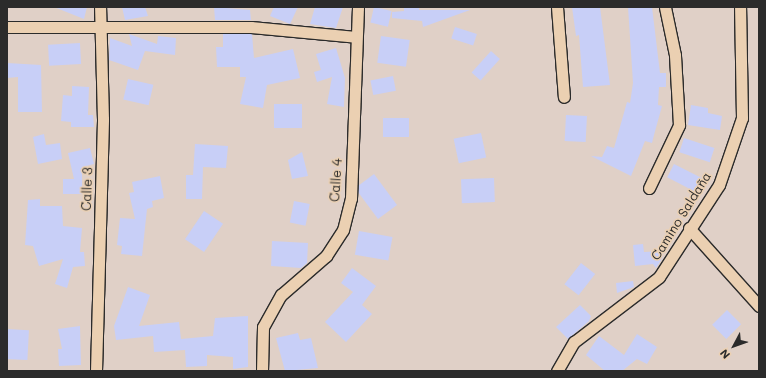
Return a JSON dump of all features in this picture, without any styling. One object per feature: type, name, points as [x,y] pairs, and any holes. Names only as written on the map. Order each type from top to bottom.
[{"type":"street","name":"Calle 3","points":[[96,371],[104,119],[99,28],[100,7]]},
{"type":"street","name":"Calle 4","points":[[262,371],[262,327],[281,295],[326,256],[343,230],[351,198],[358,7]]},
{"type":"street","points":[[557,7],[564,97]]},
{"type":"street","points":[[649,188],[679,125],[674,54],[665,7]]},
{"type":"street","name":"Camino Saldaña","points":[[557,371],[574,342],[659,277],[689,228],[719,185],[742,118],[740,7]]},
{"type":"street","points":[[7,28],[250,27],[356,37]]},
{"type":"street","points":[[689,228],[759,306]]},
{"type":"building","points":[[54,7],[87,7],[84,19]]},
{"type":"building","points":[[122,7],[145,7],[148,16],[125,20]]},
{"type":"building","points":[[214,7],[250,10],[251,20],[215,20]]},
{"type":"building","points":[[274,7],[298,7],[290,24],[270,16]]},
{"type":"building","points":[[315,7],[343,7],[336,28],[310,24]]},
{"type":"building","points":[[374,7],[392,11],[388,27],[370,23]]},
{"type":"building","points":[[404,7],[419,7],[419,10],[470,10],[423,27],[422,21],[392,18],[392,12],[404,11]]},
{"type":"building","points":[[572,7],[600,7],[610,85],[583,87],[579,35],[576,36]]},
{"type":"building","points":[[628,7],[652,7],[660,73],[666,73],[666,87],[659,87],[658,105],[662,106],[652,143],[645,141],[631,176],[591,156],[602,157],[607,146],[614,148],[627,102],[630,103],[633,83]]},
{"type":"building","points":[[455,27],[477,34],[473,46],[451,38]]},
{"type":"building","points":[[129,34],[157,44],[158,36],[176,38],[175,55],[145,51],[138,70],[109,60],[110,38],[132,46]]},
{"type":"building","points":[[223,34],[252,34],[254,58],[293,49],[300,78],[267,85],[263,108],[240,104],[246,77],[240,77],[240,67],[217,67],[216,47],[223,47]]},
{"type":"building","points":[[381,36],[410,40],[406,67],[377,63]]},
{"type":"building","points":[[80,43],[81,64],[49,66],[48,45]]},
{"type":"building","points":[[336,48],[345,78],[344,107],[327,104],[332,77],[317,82],[314,72],[321,70],[316,54]]},
{"type":"building","points":[[491,51],[500,59],[481,81],[472,73]]},
{"type":"building","points":[[7,63],[41,65],[42,112],[18,112],[18,77],[7,78]]},
{"type":"building","points":[[393,76],[396,91],[373,95],[370,80]]},
{"type":"building","points":[[128,79],[153,85],[149,105],[123,99]]},
{"type":"building","points":[[72,86],[89,87],[88,115],[93,115],[94,127],[71,127],[71,122],[61,121],[63,95],[72,96]]},
{"type":"building","points":[[274,104],[302,104],[302,128],[274,128]]},
{"type":"building","points":[[691,105],[708,108],[708,113],[722,116],[720,130],[688,125]]},
{"type":"building","points":[[566,115],[587,116],[586,142],[565,141]]},
{"type":"building","points":[[383,118],[409,118],[409,137],[383,137]]},
{"type":"building","points":[[481,133],[486,157],[459,163],[454,139]]},
{"type":"building","points":[[44,134],[46,145],[60,143],[62,159],[38,164],[33,137]]},
{"type":"building","points":[[684,138],[714,148],[710,162],[679,152]]},
{"type":"building","points":[[195,144],[228,146],[226,168],[203,167],[202,199],[186,199],[186,175],[193,175]]},
{"type":"building","points":[[90,148],[94,164],[82,167],[82,194],[63,194],[63,179],[74,179],[68,153]]},
{"type":"building","points":[[302,152],[308,176],[292,179],[288,160]]},
{"type":"building","points":[[674,164],[702,178],[695,191],[667,177]]},
{"type":"building","points":[[374,174],[397,205],[378,219],[358,192],[358,186]]},
{"type":"building","points":[[160,176],[164,198],[152,201],[153,207],[147,209],[142,256],[121,254],[122,246],[117,245],[120,218],[135,219],[129,193],[134,192],[132,182]]},
{"type":"building","points":[[494,178],[495,202],[462,203],[461,179]]},
{"type":"building","points":[[40,199],[40,206],[62,206],[63,226],[82,228],[80,252],[84,252],[85,266],[73,267],[67,288],[55,284],[63,259],[39,266],[33,246],[25,245],[28,200]]},
{"type":"building","points":[[294,201],[310,204],[306,226],[290,223]]},
{"type":"building","points":[[204,211],[223,224],[204,252],[185,239]]},
{"type":"building","points":[[359,231],[392,237],[388,261],[355,255]]},
{"type":"building","points":[[272,241],[308,243],[307,263],[301,268],[271,266]]},
{"type":"building","points":[[643,244],[644,252],[663,251],[663,257],[656,268],[653,264],[635,266],[633,245]]},
{"type":"building","points":[[581,263],[595,274],[579,295],[564,284]]},
{"type":"building","points":[[352,268],[376,286],[362,305],[372,314],[346,342],[325,322],[353,292],[341,283]]},
{"type":"building","points":[[633,281],[634,287],[617,293],[616,283]]},
{"type":"building","points":[[128,287],[150,295],[139,326],[179,322],[181,339],[213,336],[215,318],[248,316],[248,367],[233,369],[233,357],[207,355],[207,366],[186,367],[185,350],[154,352],[153,336],[116,340],[114,326]]},
{"type":"building","points":[[580,305],[591,316],[589,321],[568,339],[556,327]]},
{"type":"building","points":[[727,310],[741,324],[726,339],[712,325]]},
{"type":"building","points":[[80,326],[81,365],[59,366],[58,349],[62,349],[58,329]]},
{"type":"building","points":[[7,329],[29,330],[27,360],[7,359]]},
{"type":"building","points":[[298,333],[300,340],[311,338],[318,368],[285,371],[276,338]]},
{"type":"building","points":[[637,334],[657,347],[647,364],[637,359],[622,371],[605,371],[586,355],[599,336],[624,355]]}]
